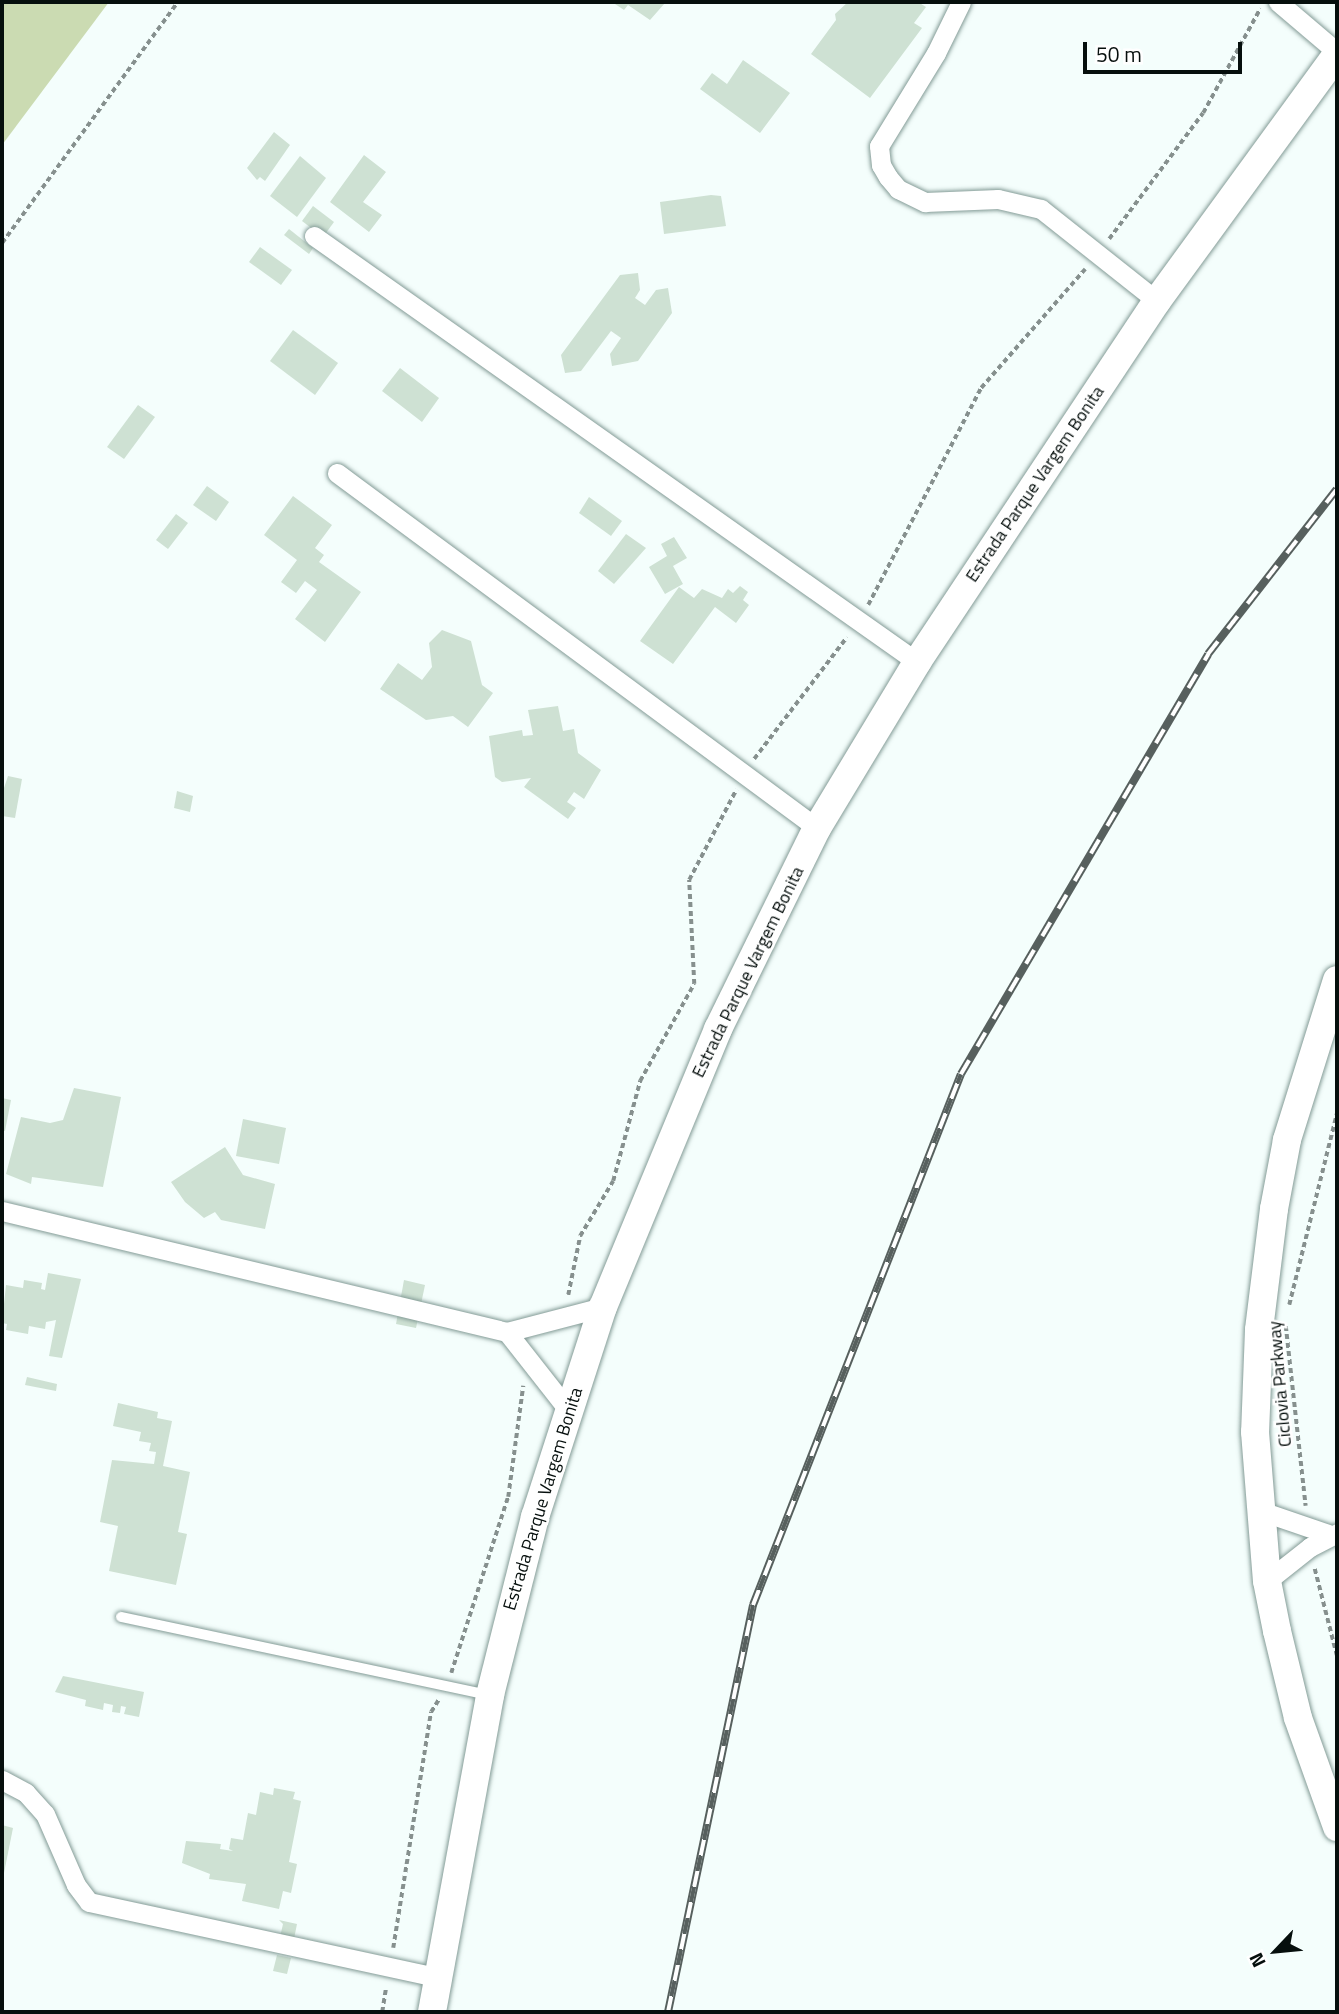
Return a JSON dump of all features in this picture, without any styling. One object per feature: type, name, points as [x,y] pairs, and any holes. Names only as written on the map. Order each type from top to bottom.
[{"type":"main road","name":"Estrada Parque Vargem Bonita","points":[[432,2012],[436,1977],[490,1695],[534,1517],[603,1307],[718,1029],[817,828],[917,662],[1157,301],[1337,53]]},
{"type":"main road","points":[[1337,980],[1331,1007],[1287,1140],[1274,1209],[1259,1330],[1255,1432],[1267,1581],[1298,1718],[1337,1827]]},
{"type":"street","points":[[961,2],[936,53],[879,146],[881,165],[888,177],[904,193],[925,202],[998,199],[1041,209],[1157,301]]},
{"type":"street","points":[[1278,2],[1337,53]]},
{"type":"street","points":[[314,236],[917,662]]},
{"type":"street","points":[[337,473],[817,828]]},
{"type":"street","points":[[2,1211],[507,1332],[603,1307]]},
{"type":"street","points":[[507,1332],[569,1411]]},
{"type":"street","points":[[1261,1511],[1309,1537],[1333,1534]]},
{"type":"street","points":[[1267,1581],[1309,1537]]},
{"type":"street","points":[[2,1780],[26,1793],[45,1814],[76,1885],[89,1902],[436,1977]]},
{"type":"lane","points":[[121,1617],[490,1695]]},
{"type":"path","points":[[2,243],[178,2]]},
{"type":"path","name":"Ciclovia Parkway","points":[[1337,1112],[1285,1318],[1309,1537],[1337,1655]]},
{"type":"green space","points":[[2,2],[109,2],[2,145]]},
{"type":"building","points":[[612,2],[665,3],[650,20],[628,5],[624,10]]},
{"type":"building","points":[[848,2],[918,2],[926,7],[914,23],[922,28],[870,98],[811,54],[836,20],[835,14]]},
{"type":"building","points":[[743,60],[790,93],[760,133],[700,89],[712,73],[727,84]]},
{"type":"building","points":[[274,132],[290,145],[265,181],[260,177],[257,180],[247,168]]},
{"type":"building","points":[[364,155],[386,172],[363,202],[382,215],[369,232],[330,202]]},
{"type":"building","points":[[300,156],[326,178],[297,217],[270,196]]},
{"type":"building","points":[[721,196],[726,226],[664,234],[660,202]]},
{"type":"building","points":[[313,206],[334,222],[323,237],[302,221]]},
{"type":"building","points":[[289,229],[313,248],[309,254],[284,235]]},
{"type":"building","points":[[260,247],[292,270],[281,285],[249,262]]},
{"type":"building","points":[[638,273],[640,290],[635,298],[645,305],[656,290],[668,288],[672,313],[638,361],[612,366],[610,354],[621,338],[611,331],[581,371],[565,373],[561,355],[620,275]]},
{"type":"building","points":[[293,330],[338,363],[315,395],[270,361]]},
{"type":"building","points":[[400,368],[439,398],[422,422],[382,391]]},
{"type":"building","points":[[138,405],[155,417],[124,459],[107,447]]},
{"type":"building","points":[[207,486],[229,502],[216,521],[193,505]]},
{"type":"building","points":[[293,496],[332,525],[315,548],[324,555],[319,562],[361,592],[325,642],[295,619],[317,590],[305,581],[296,593],[281,582],[297,560],[264,535]]},
{"type":"building","points":[[589,497],[622,521],[611,536],[579,513]]},
{"type":"building","points":[[176,514],[188,523],[168,549],[156,540]]},
{"type":"building","points":[[626,534],[646,548],[614,584],[598,571]]},
{"type":"building","points":[[674,537],[687,558],[673,566],[683,584],[665,594],[649,567],[667,556],[661,544]]},
{"type":"building","points":[[740,586],[748,592],[743,600],[749,605],[736,623],[715,607],[673,664],[640,641],[679,587],[694,598],[702,589],[722,598],[728,589],[733,593]]},
{"type":"building","points":[[442,630],[471,641],[482,685],[493,693],[468,727],[453,716],[426,720],[380,689],[398,663],[422,680],[432,667],[429,643]]},
{"type":"building","points":[[558,706],[563,731],[574,729],[578,753],[601,770],[584,799],[574,792],[567,802],[576,808],[568,819],[524,787],[531,778],[502,782],[495,777],[489,736],[522,730],[523,736],[533,735],[528,710]]},
{"type":"building","points":[[8,776],[22,779],[15,818],[2,816],[2,794]]},
{"type":"building","points":[[177,791],[193,796],[190,812],[174,808]]},
{"type":"building","points":[[74,1088],[121,1097],[103,1187],[32,1177],[31,1184],[6,1174],[21,1117],[50,1123],[63,1120]]},
{"type":"building","points":[[2,1098],[11,1100],[5,1131],[2,1130]]},
{"type":"building","points":[[243,1119],[286,1128],[279,1164],[236,1156]]},
{"type":"building","points":[[225,1147],[243,1175],[275,1184],[265,1229],[221,1220],[215,1212],[204,1218],[185,1202],[171,1182]]},
{"type":"building","points":[[48,1273],[81,1279],[62,1358],[49,1356],[56,1320],[46,1322],[45,1329],[29,1326],[28,1334],[6,1330],[7,1324],[2,1323],[6,1285],[23,1288],[24,1280],[42,1283],[41,1289],[45,1290]]},
{"type":"building","points":[[404,1280],[425,1285],[416,1328],[396,1324]]},
{"type":"building","points":[[27,1377],[57,1384],[56,1391],[25,1385]]},
{"type":"building","points":[[118,1403],[158,1412],[157,1418],[172,1421],[163,1466],[190,1472],[178,1532],[187,1534],[176,1585],[109,1571],[118,1526],[100,1522],[112,1460],[154,1464],[156,1452],[149,1451],[151,1443],[139,1441],[141,1432],[113,1426]]},
{"type":"building","points":[[63,1676],[144,1692],[139,1717],[124,1714],[126,1707],[121,1706],[120,1713],[112,1712],[113,1705],[104,1703],[103,1710],[85,1706],[86,1700],[55,1692]]},
{"type":"building","points":[[274,1788],[295,1792],[293,1799],[301,1801],[289,1862],[297,1864],[291,1893],[283,1891],[279,1909],[242,1901],[246,1884],[209,1879],[210,1874],[182,1863],[186,1841],[221,1844],[220,1849],[233,1851],[229,1849],[231,1838],[243,1840],[248,1813],[256,1815],[260,1792],[273,1795]]},
{"type":"building","points":[[2,1825],[13,1828],[3,1878],[2,1878]]},
{"type":"building","points":[[279,1920],[297,1924],[294,1939],[280,1937],[283,1924]]},
{"type":"building","points":[[277,1955],[291,1958],[287,1974],[273,1971]]},
{"type":"railway","points":[[668,2012],[753,1605],[961,1074],[1208,654],[1337,489]]}]
